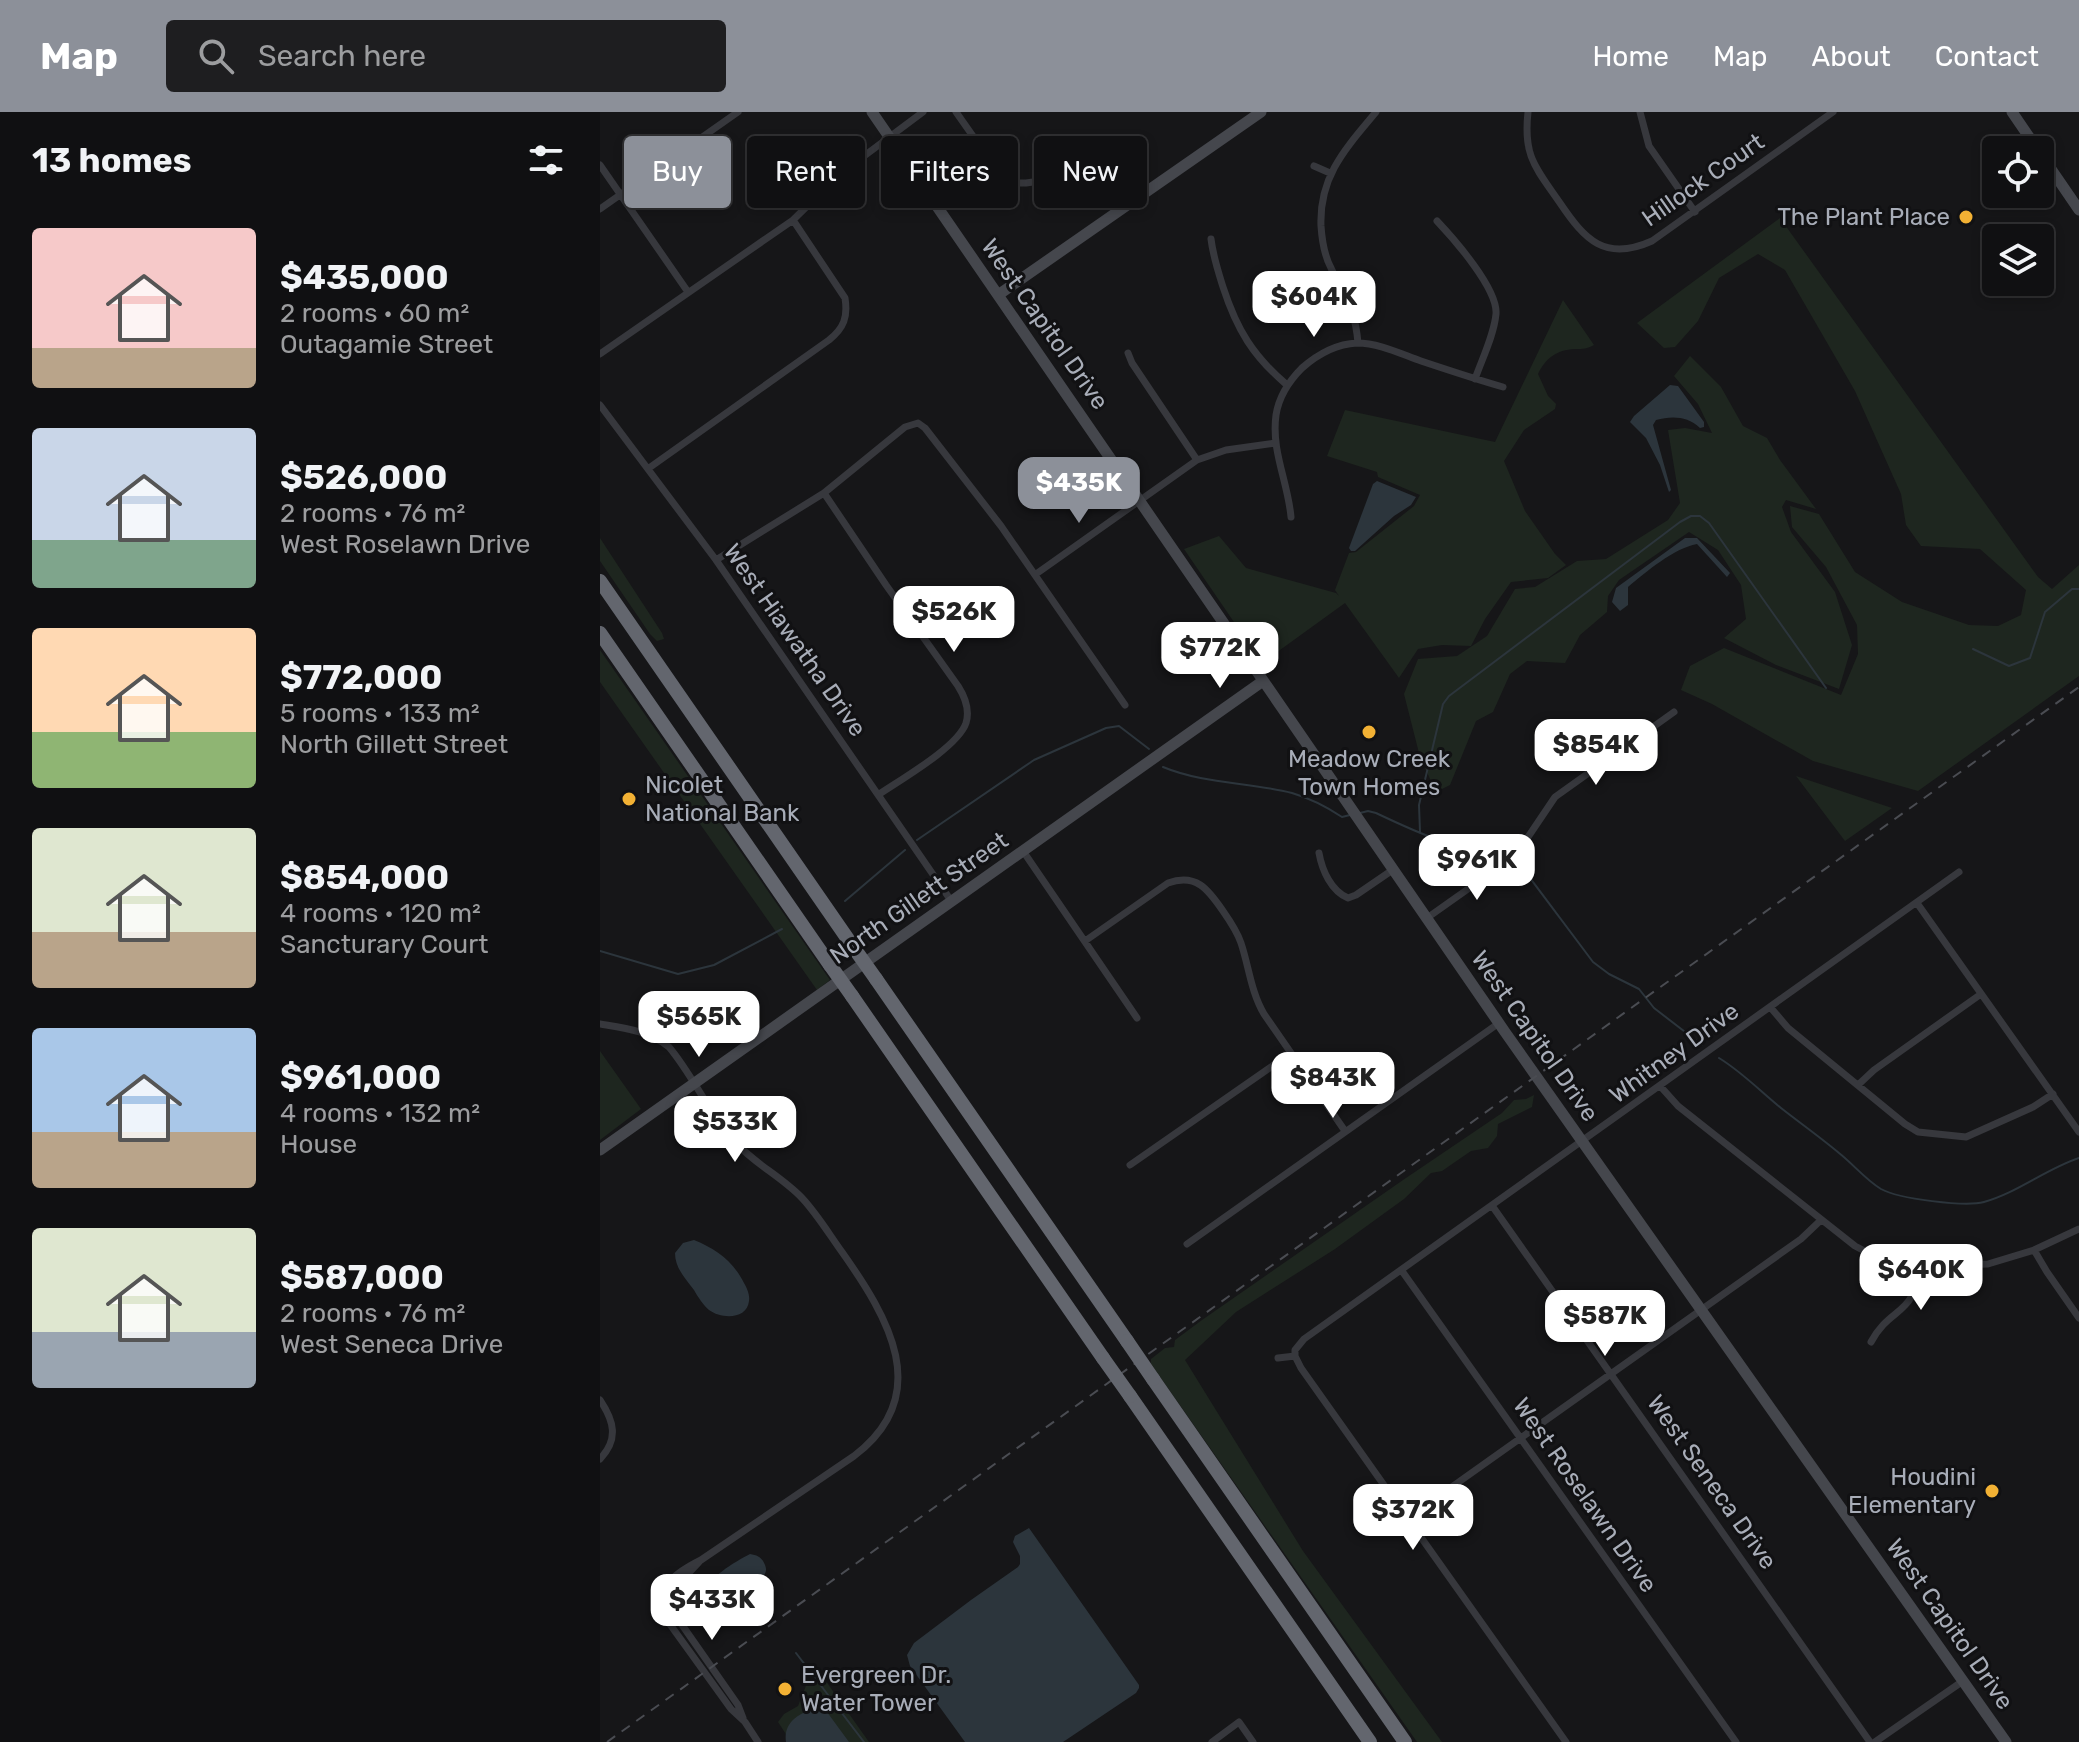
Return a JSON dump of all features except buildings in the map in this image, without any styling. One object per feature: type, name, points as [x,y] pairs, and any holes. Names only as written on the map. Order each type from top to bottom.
[{"type":"highway","points":[[600,581],[1405,1742]]},
{"type":"highway","points":[[600,633],[1370,1742]]},
{"type":"street","points":[[600,209],[738,112]]},
{"type":"street","name":"West Capitol Drive","points":[[872,112],[888,136]]},
{"type":"street","points":[[890,136],[923,112]]},
{"type":"street","points":[[956,112],[1001,176],[1017,183],[1034,180]]},
{"type":"street","points":[[998,295],[1261,112]]},
{"type":"street","points":[[1358,343],[1352,309],[1331,269],[1323,243],[1322,203],[1330,173],[1376,112]]},
{"type":"street","name":"Hillock Court","points":[[1528,112],[1526,139],[1532,162],[1572,221],[1589,239],[1607,248],[1632,249],[1652,241],[1695,212],[1833,112]]},
{"type":"street","points":[[1640,112],[1649,146],[1695,212]]},
{"type":"street","points":[[2012,112],[2028,136]]},
{"type":"street","points":[[600,354],[793,220],[840,174],[881,143]]},
{"type":"street","points":[[600,165],[688,292]]},
{"type":"street","points":[[1314,166],[1330,173]]},
{"type":"street","points":[[2054,174],[2079,210]]},
{"type":"street","name":"West Capitol Drive","points":[[938,208],[1499,1023],[2006,1742]]},
{"type":"street","points":[[649,468],[829,340],[842,326],[847,312],[845,298],[793,220]]},
{"type":"street","points":[[1437,221],[1455,239],[1489,289],[1496,305],[1495,322],[1475,379]]},
{"type":"street","points":[[1211,239],[1212,255],[1241,333],[1260,359],[1287,385]]},
{"type":"street","points":[[1291,517],[1277,456],[1276,416],[1287,385],[1323,352],[1358,343],[1383,348],[1503,387]]},
{"type":"street","points":[[1128,353],[1197,460]]},
{"type":"street","name":"West Hiawatha Drive","points":[[600,405],[716,560],[952,902]]},
{"type":"street","points":[[716,560],[824,493],[905,427],[921,424],[1036,574],[1125,705]]},
{"type":"street","points":[[1036,574],[1197,460],[1226,450],[1276,443]]},
{"type":"street","points":[[824,493],[966,701],[966,723],[955,740],[878,795]]},
{"type":"street","name":"North Gillett Street","points":[[600,1150],[1263,681]]},
{"type":"street","points":[[1427,918],[1516,855],[1555,797],[1674,712]]},
{"type":"street","points":[[1023,851],[1137,1018]]},
{"type":"street","points":[[1319,853],[1322,869],[1338,892],[1348,898],[1394,869]]},
{"type":"street","name":"Whitney Drive","points":[[1295,1353],[1304,1339],[1959,872]]},
{"type":"street","points":[[1085,941],[1168,883],[1183,880],[1197,883],[1212,894],[1234,928],[1259,1006],[1345,1131]]},
{"type":"street","points":[[1917,903],[2079,1132]]},
{"type":"street","points":[[1858,1085],[1874,1070],[1981,994]]},
{"type":"street","points":[[1771,1008],[1788,1028],[1913,1129],[1957,1137],[1973,1136],[2053,1094]]},
{"type":"street","points":[[1187,1244],[1499,1023]]},
{"type":"street","points":[[600,1024],[659,1039],[674,1053],[735,1143],[803,1199],[861,1279],[882,1316],[897,1365],[898,1392],[893,1410],[882,1430],[870,1443],[701,1560],[678,1572],[665,1589],[663,1608],[669,1623],[758,1742]]},
{"type":"street","points":[[1130,1165],[1291,1053]]},
{"type":"street","points":[[1661,1087],[1678,1106],[1821,1220],[1855,1246],[1874,1256],[1918,1262],[1988,1264],[2034,1250],[2079,1229]]},
{"type":"street","name":"West Seneca Drive","points":[[1493,1207],[1873,1742]]},
{"type":"street","points":[[1408,1518],[1801,1239],[1821,1220]]},
{"type":"street","points":[[2034,1250],[2079,1318]]},
{"type":"street","points":[[1871,1342],[1882,1326],[1912,1298],[1918,1262]]},
{"type":"street","name":"West Roselawn Drive","points":[[1402,1271],[1736,1742]]},
{"type":"street","points":[[1278,1358],[1295,1353],[1301,1368],[1566,1742]]},
{"type":"street","points":[[600,1400],[612,1422],[611,1442],[600,1459]]},
{"type":"street","points":[[1873,1742],[1963,1681]]},
{"type":"street","points":[[1212,1742],[1239,1722],[1253,1742]]},
{"type":"shaded area","points":[[1780,218],[2038,577],[2052,589],[2079,565],[2079,676],[1918,791],[1813,761],[1681,690],[1690,666],[1724,648],[1841,695],[1858,654],[1857,625],[1826,567],[1792,527],[1790,506],[1819,514],[1855,572],[1902,602],[1969,625],[1998,626],[2021,615],[2026,590],[1980,549],[1921,546],[1906,525],[1901,494],[1855,391],[1785,270],[1758,254],[1719,278],[1698,321],[1675,347],[1664,348],[1637,323]]},
{"type":"shaded area","points":[[1563,300],[1594,345],[1562,351],[1544,363],[1538,374],[1548,396],[1556,404],[1555,409],[1524,430],[1504,461],[1525,511],[1566,565],[1548,578],[1511,582],[1485,619],[1471,646],[1442,645],[1418,649],[1399,678],[1345,603],[1262,663],[1184,549],[1219,536],[1246,568],[1339,596],[1335,590],[1349,553],[1356,552],[1414,506],[1420,495],[1378,477],[1377,472],[1327,456],[1345,410],[1495,442]]},
{"type":"shaded area","points":[[1690,356],[1721,387],[1743,426],[1767,438],[1816,509],[1786,500],[1782,507],[1791,532],[1835,592],[1852,645],[1839,689],[1776,665],[1724,638],[1746,619],[1741,585],[1718,550],[1689,532],[1619,580],[1608,596],[1607,612],[1580,635],[1565,663],[1527,661],[1510,674],[1493,712],[1476,721],[1450,785],[1436,792],[1420,757],[1404,694],[1418,659],[1457,656],[1487,636],[1515,589],[1535,587],[1577,561],[1606,559],[1668,520],[1680,503],[1668,430],[1685,428],[1712,433],[1698,404],[1674,376]]},
{"type":"shaded area","points":[[1670,385],[1678,386],[1704,422],[1704,427],[1674,418],[1656,420],[1653,425],[1671,490],[1669,492],[1646,438],[1630,422]]},
{"type":"shaded area","points":[[1377,481],[1416,497],[1411,505],[1355,551],[1351,551],[1349,548],[1373,484]]},
{"type":"shaded area","points":[[600,538],[664,639],[657,641],[650,634],[600,561]]},
{"type":"shaded area","points":[[1685,538],[1697,538],[1730,573],[1727,577],[1697,544],[1688,546],[1661,561],[1628,587],[1628,605],[1620,611],[1612,602],[1616,588]]},
{"type":"shaded area","points":[[600,650],[830,980],[817,990],[600,682]]},
{"type":"shaded area","points":[[1796,776],[1892,808],[1845,841]]},
{"type":"shaded area","points":[[600,1051],[641,1109],[600,1140]]},
{"type":"shaded area","points":[[1534,1095],[1532,1107],[1498,1124],[1497,1136],[1488,1148],[1471,1151],[1442,1171],[1431,1173],[1404,1199],[1335,1249],[1236,1312],[1185,1360],[1303,1551],[1442,1742],[1417,1742],[1151,1364],[1151,1359],[1165,1348],[1174,1347],[1175,1340],[1202,1320],[1502,1113],[1514,1100]]},
{"type":"shaded area","points":[[694,1240],[710,1247],[740,1275],[749,1296],[744,1312],[733,1316],[714,1313],[705,1306],[684,1277],[675,1253],[683,1243]]},
{"type":"shaded area","points":[[1029,1528],[1139,1688],[1063,1742],[965,1742],[910,1666],[907,1655],[914,1643],[1018,1567],[1020,1556],[1013,1542],[1015,1536]]},
{"type":"shaded area","points":[[750,1554],[764,1562],[766,1570],[763,1577],[726,1605],[709,1608],[702,1595],[705,1588],[729,1566]]},
{"type":"shaded area","points":[[818,1670],[869,1742],[791,1742],[778,1722],[784,1714],[798,1706],[807,1683]]},
{"type":"shaded area","points":[[816,1709],[827,1712],[849,1742],[786,1742],[790,1724],[804,1713]]},
{"type":"waterway","points":[[1420,832],[1419,805],[1443,704],[1449,696],[1691,516],[1700,516],[1709,523],[1826,688]]},
{"type":"waterway","points":[[1973,649],[2009,666],[2030,658],[2045,612],[2072,589],[2079,589]]},
{"type":"waterway","points":[[917,840],[1034,760],[1106,728],[1119,726],[1149,749]]},
{"type":"waterway","points":[[1163,767],[1194,777],[1292,793],[1342,817],[1350,815]]},
{"type":"waterway","points":[[1360,813],[1376,813],[1455,845],[1504,851],[1508,855]]},
{"type":"waterway","points":[[845,901],[905,850]]},
{"type":"waterway","points":[[1513,859],[1593,962],[1639,989],[1654,1008],[1702,1045]]},
{"type":"waterway","points":[[600,951],[678,974],[714,965],[782,929]]},
{"type":"waterway","points":[[1719,1058],[1870,1181],[1890,1193],[1948,1203],[1984,1202],[2079,1158]]},
{"type":"waterway","points":[[796,1653],[864,1742]]},
{"type":"railway","points":[[607,1742],[2079,687]]},
{"type":"place","name":"The Plant Place","points":[[1966,217]]},
{"type":"place","name":"Meadow Creek Town Homes","points":[[1369,732]]},
{"type":"place","name":"Nicolet National Bank","points":[[629,799]]},
{"type":"place","name":"Houdini Elementary","points":[[1992,1491]]},
{"type":"place","name":"Evergreen Dr. Water Tower","points":[[785,1689]]}]
